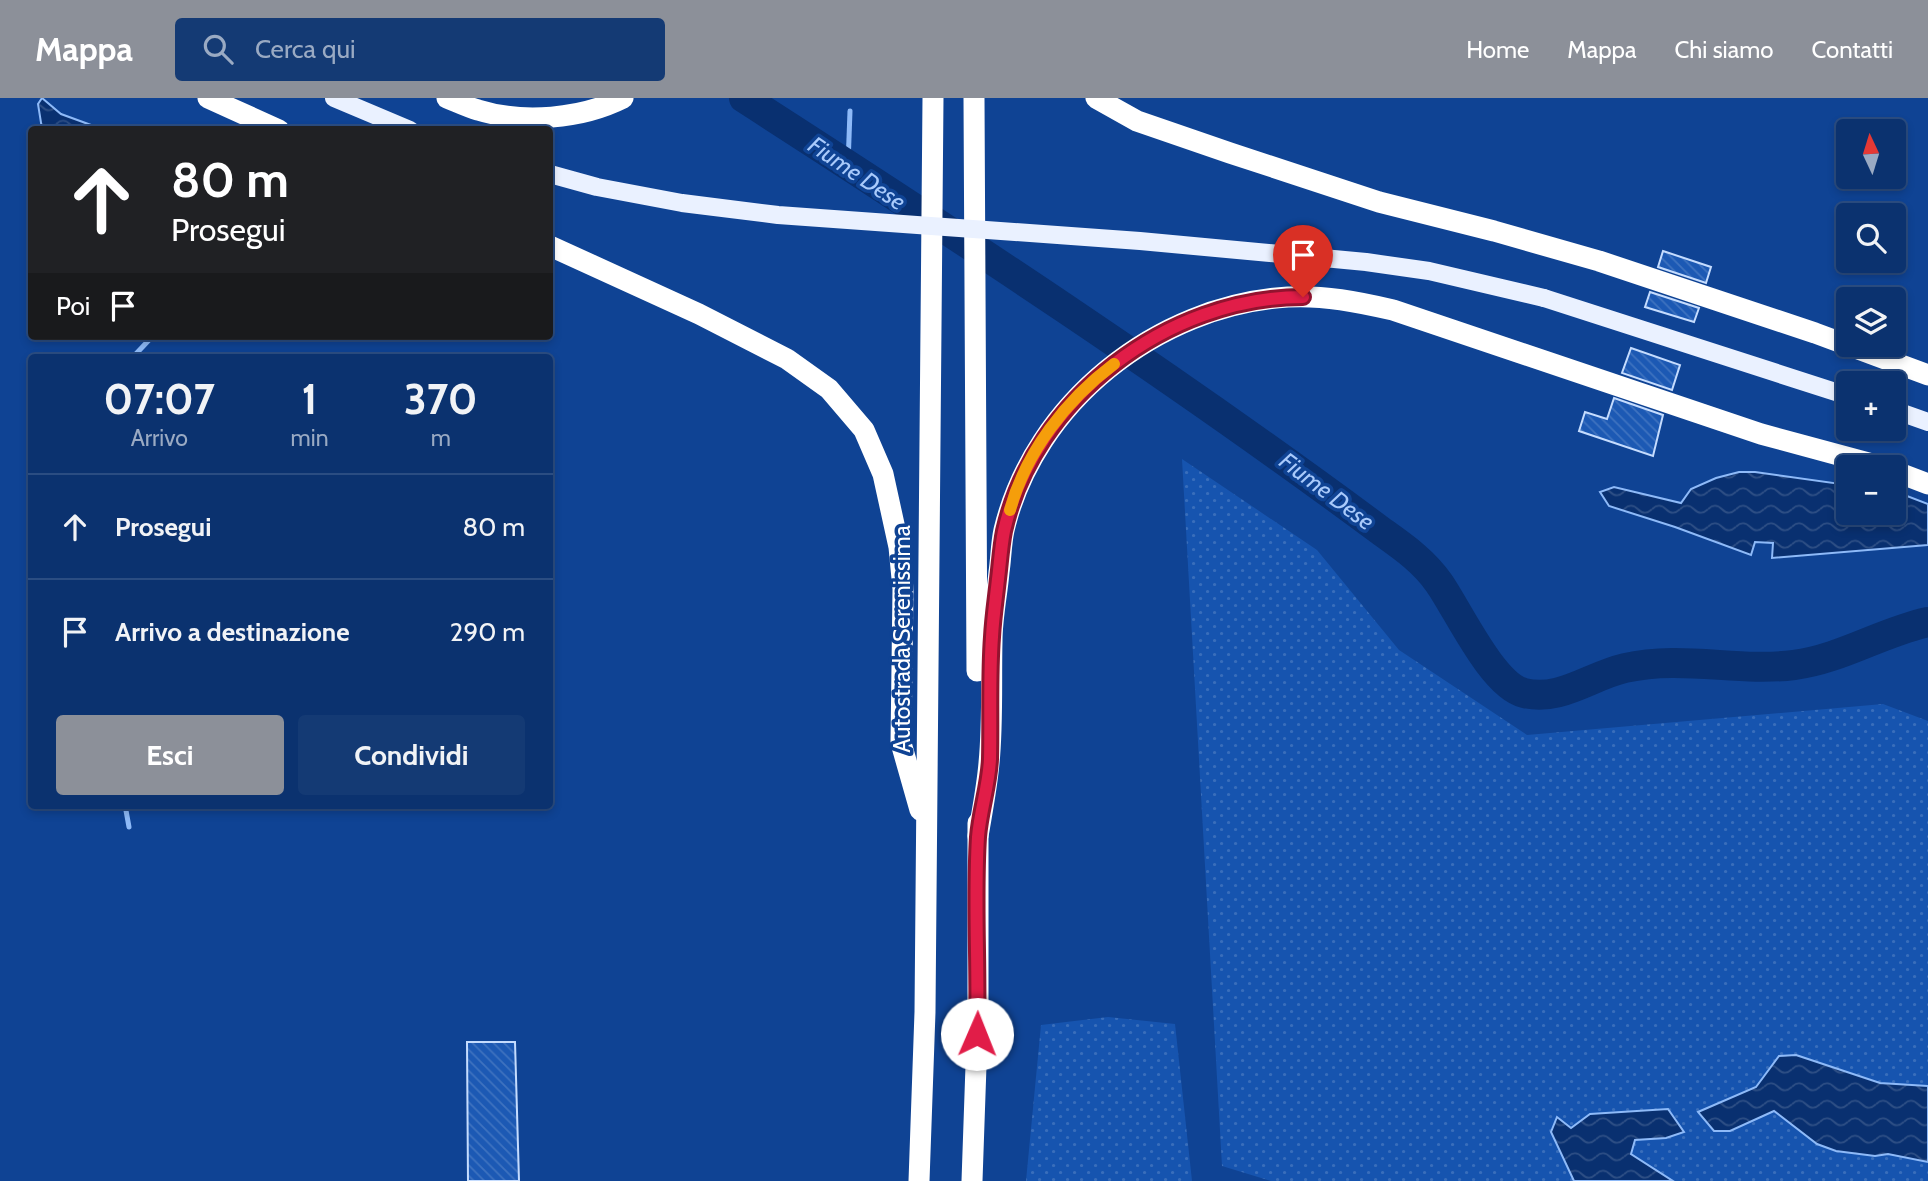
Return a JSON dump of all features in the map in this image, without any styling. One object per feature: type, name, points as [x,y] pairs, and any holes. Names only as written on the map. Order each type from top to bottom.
[{"type":"highway","points":[[208,98],[270,126]]},
{"type":"highway","points":[[447,98],[478,110],[504,116],[541,117],[574,114],[607,106],[623,98]]},
{"type":"highway","name":"Autostrada Serenissima","points":[[919,1181],[925,1012],[933,98]]},
{"type":"highway","points":[[972,1181],[978,1008],[974,98]]},
{"type":"highway","points":[[1096,98],[1155,128],[1379,202],[1586,257],[1815,333],[1928,375]]},
{"type":"highway","points":[[553,247],[699,314],[787,359],[829,389],[864,430],[883,474],[899,547],[903,589],[901,743],[927,834]]},
{"type":"highway","points":[[978,836],[990,762],[992,637],[1004,533],[1016,489],[1033,456],[1060,416],[1093,382],[1133,351],[1183,323],[1204,314],[1265,300],[1289,297],[1341,298],[1393,310],[1761,434],[1839,455]]},
{"type":"highway","points":[[1906,476],[1928,484]]},
{"type":"main road","points":[[334,98],[400,126]]},
{"type":"main road","points":[[553,175],[597,187],[682,203],[778,215],[1140,241],[1366,262],[1441,274],[1544,298],[1836,392]]},
{"type":"main road","points":[[1906,414],[1928,422]]},
{"type":"shaded area","points":[[1182,459],[1317,550],[1399,650],[1527,735],[1883,704],[1928,721],[1928,1181],[1271,1181],[1222,1166]]},
{"type":"shaded area","points":[[1108,1017],[1175,1024],[1192,1181],[1026,1181],[1041,1025]]},
{"type":"water","points":[[42,98],[61,114],[94,126],[42,126],[38,104]]},
{"type":"water","points":[[1739,472],[1755,472],[1836,483],[1836,525],[1906,525],[1906,496],[1928,504],[1928,545],[1772,558],[1773,543],[1755,542],[1751,555],[1609,506],[1600,492],[1614,487],[1681,503],[1691,489]]},
{"type":"water","points":[[1796,1055],[1880,1083],[1928,1086],[1928,1162],[1888,1154],[1875,1156],[1836,1151],[1817,1144],[1774,1111],[1730,1131],[1714,1131],[1698,1112],[1756,1087],[1779,1056]]},
{"type":"water","points":[[1668,1109],[1684,1132],[1666,1138],[1635,1140],[1631,1154],[1673,1181],[1574,1181],[1551,1132],[1557,1117],[1571,1128],[1590,1114]]},
{"type":"building","points":[[1663,251],[1711,267],[1706,283],[1658,267]]},
{"type":"building","points":[[1650,292],[1699,308],[1694,322],[1645,307]]},
{"type":"building","points":[[1631,348],[1680,365],[1672,390],[1622,373]]},
{"type":"building","points":[[1614,398],[1663,415],[1653,456],[1579,431],[1585,412],[1607,419]]},
{"type":"building","points":[[467,1042],[515,1042],[519,1181],[468,1181]]},
{"type":"waterway","name":"Fiume Dese","points":[[744,98],[1146,363],[1405,548],[1439,583],[1488,662],[1512,687],[1524,693],[1537,695],[1563,691],[1612,672],[1646,664],[1688,663],[1752,667],[1794,665],[1828,657],[1928,622]]},
{"type":"waterway","points":[[848,165],[850,111]]},
{"type":"waterway","points":[[136,354],[149,340]]},
{"type":"waterway","points":[[126,809],[129,827]]},
{"type":"slow traffic","points":[[1010,510],[1016,489],[1040,444],[1060,416],[1114,364]]},
{"type":"route","points":[[977,1034],[978,836],[990,762],[992,637],[1004,533],[1016,489],[1040,444],[1060,416],[1093,382],[1133,351],[1204,314],[1240,304],[1303,297]]}]
